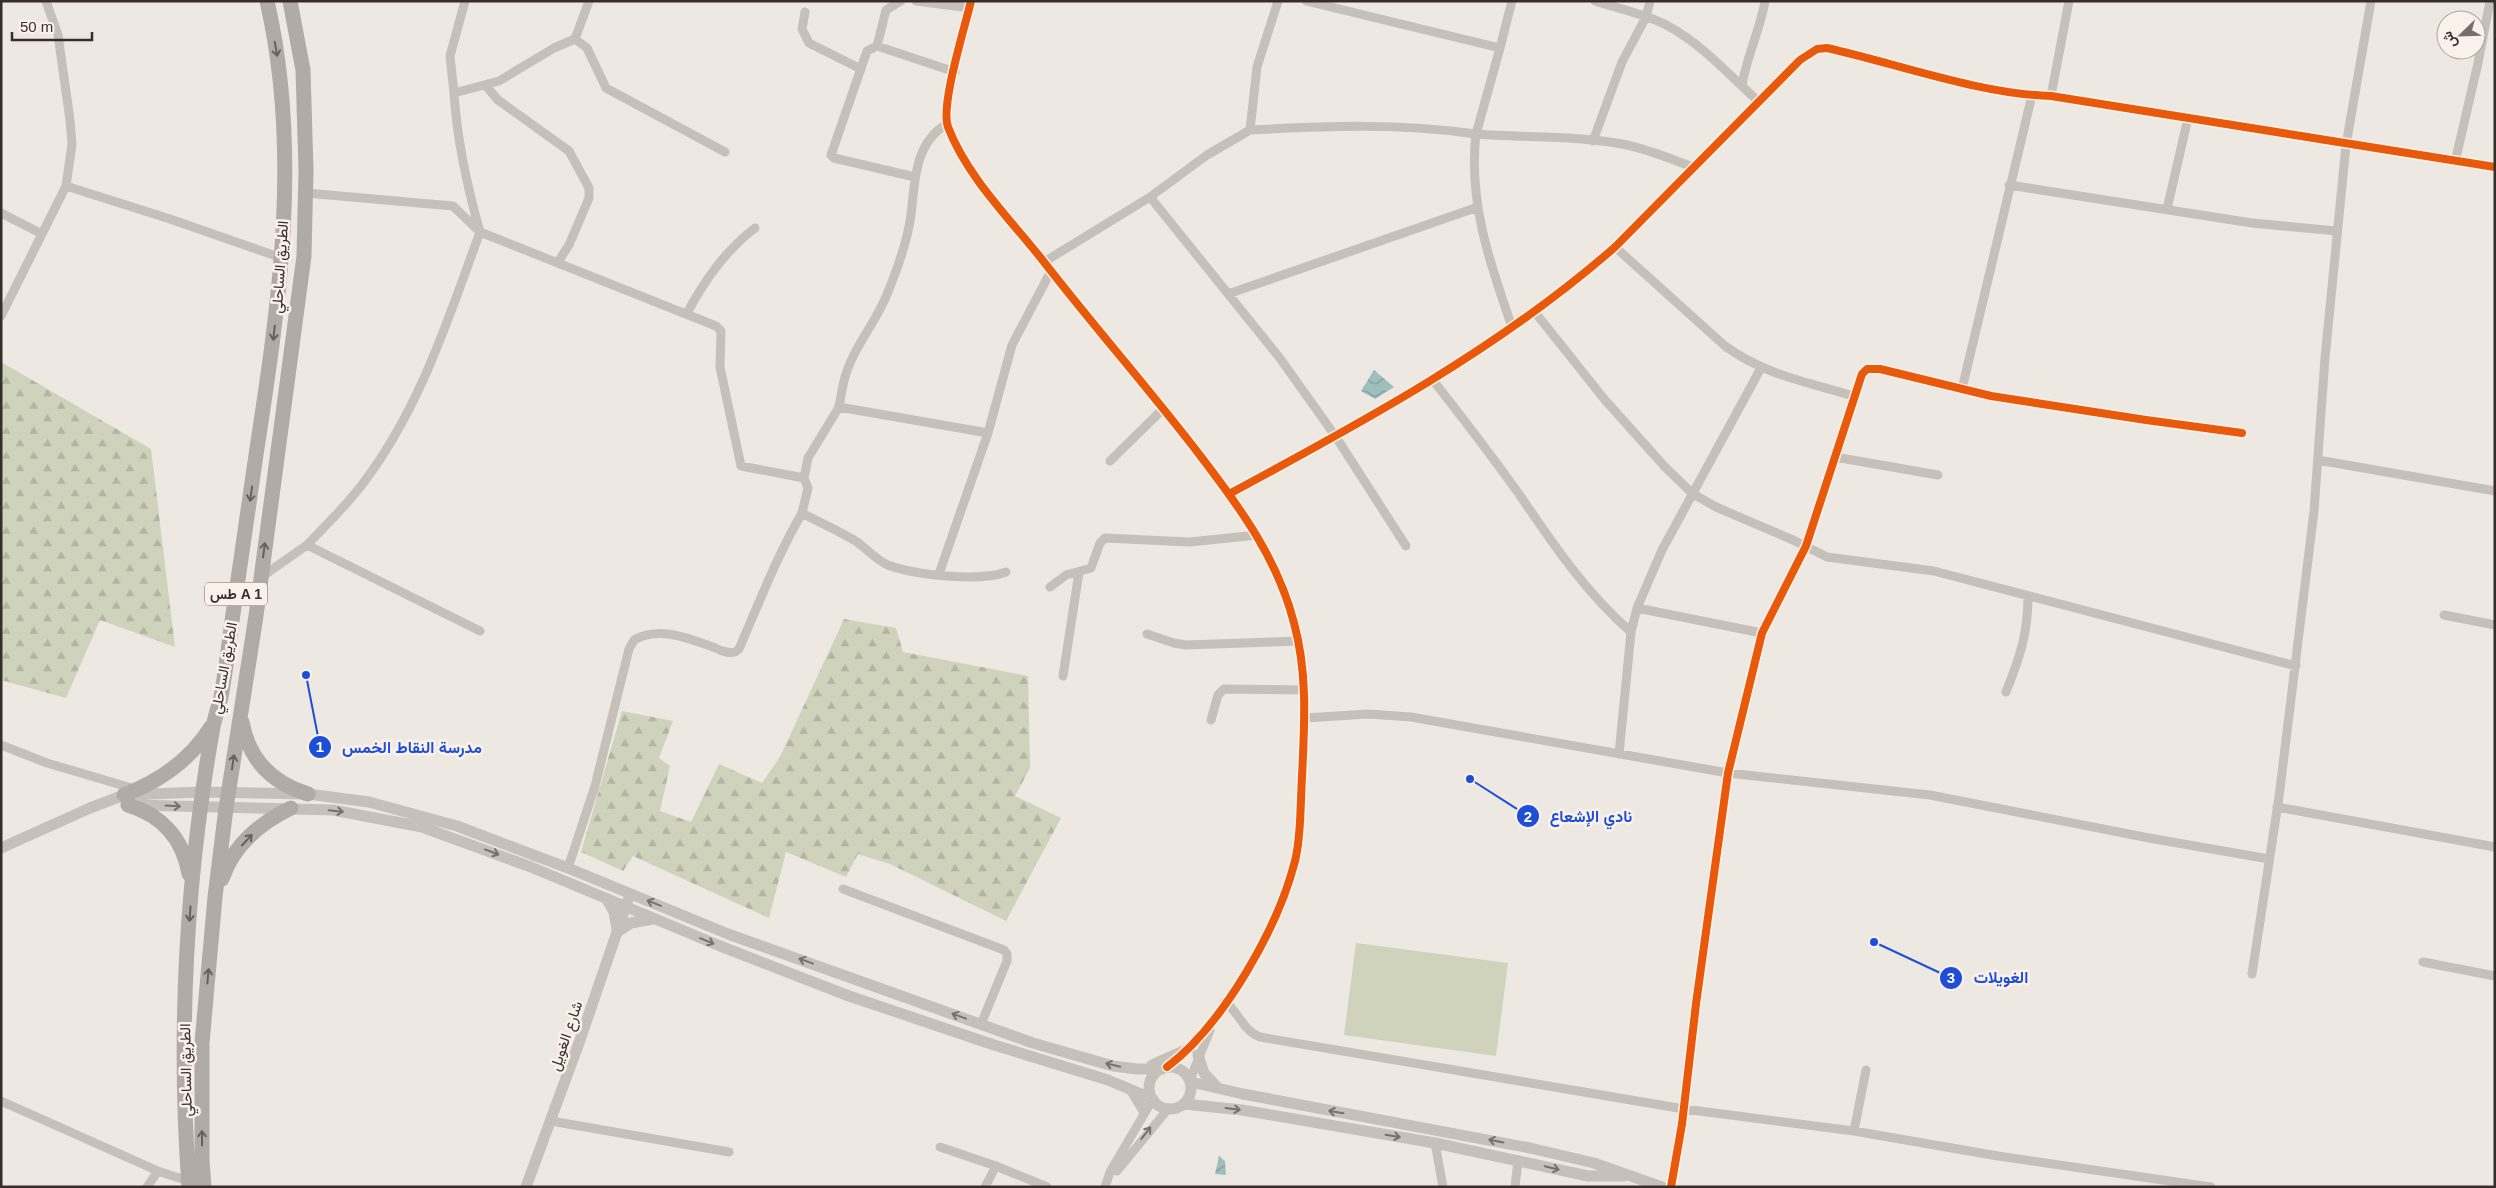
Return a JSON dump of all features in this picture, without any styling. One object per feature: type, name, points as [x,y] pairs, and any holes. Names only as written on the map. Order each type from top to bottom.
[{"type":"highway","name":"الطريق الساحلي","points":[[188,1184],[183,1046],[192,888],[203,792],[229,646],[274,340],[282,258],[285,171],[283,91],[267,1]]},
{"type":"highway","name":"الطريق الساحلي","points":[[204,1187],[202,1160],[202,1043],[215,897],[294,343],[304,256],[306,193],[303,70],[290,1]]},
{"type":"highway","points":[[241,706],[246,740],[259,762],[276,780],[308,794]]},
{"type":"highway","points":[[192,888],[184,853],[171,831],[130,797],[184,760],[203,740],[214,724]]},
{"type":"highway","points":[[215,897],[230,862],[245,842],[266,822],[291,808]]},
{"type":"street","points":[[1,316],[66,186],[72,144],[58,35],[46,1]]},
{"type":"street","points":[[260,578],[307,545],[361,487],[415,400],[442,339],[480,232],[462,164],[457,135],[450,56],[465,1]]},
{"type":"street","points":[[575,39],[589,1]]},
{"type":"street","points":[[901,1],[886,10],[877,46],[868,51],[831,155],[834,158],[915,176]]},
{"type":"street","points":[[916,1],[970,4],[947,106],[947,124],[961,152],[983,185],[1050,271],[1164,408],[1229,494],[1257,535],[1289,605],[1298,641],[1306,718],[1300,821],[1294,862],[1277,915],[1194,1052],[1190,1081],[1191,1094],[1184,1104]]},
{"type":"street","points":[[1250,130],[1257,67],[1278,1]]},
{"type":"street","points":[[1306,1],[1500,48]]},
{"type":"street","points":[[1512,1],[1476,134],[1474,181],[1488,257],[1512,327]]},
{"type":"street","points":[[1595,1],[1646,17],[1679,33],[1758,101]]},
{"type":"street","points":[[1593,141],[1622,62],[1646,17],[1650,1]]},
{"type":"street","points":[[1742,86],[1744,72],[1762,21],[1765,1]]},
{"type":"street","points":[[2051,96],[2069,1]]},
{"type":"street","points":[[2252,974],[2296,666],[2318,460],[2346,144],[2371,1]]},
{"type":"street","points":[[2455,162],[2490,1]]},
{"type":"street","points":[[805,12],[802,29],[809,43],[861,69]]},
{"type":"street","points":[[454,93],[486,86],[565,42],[575,39]]},
{"type":"street","points":[[575,39],[587,48],[606,88],[725,152]]},
{"type":"street","points":[[877,46],[954,72]]},
{"type":"street","points":[[1229,494],[1336,437],[1432,379],[1512,327],[1587,272],[1615,247],[1758,101],[1808,53],[1817,49],[1827,48],[1952,79],[2032,95],[2051,96],[2495,167]]},
{"type":"street","points":[[486,86],[498,100],[569,151],[589,188],[589,198],[569,244],[558,262]]},
{"type":"street","points":[[1962,389],[2009,184],[2032,95]]},
{"type":"street","points":[[2167,210],[2188,118]]},
{"type":"street","points":[[568,868],[596,786],[629,648],[634,640],[649,634],[681,635],[726,652],[735,652],[739,649],[765,592],[784,543],[802,513],[808,488],[804,478],[811,448],[824,434],[839,407],[845,377],[854,355],[884,299],[901,256],[911,217],[915,176],[922,151],[931,136],[947,124]]},
{"type":"street","points":[[1044,262],[1150,197],[1208,155],[1250,130],[1333,126],[1434,128],[1476,134],[1593,141],[1651,151],[1693,167]]},
{"type":"street","points":[[2009,184],[2252,223],[2337,231]]},
{"type":"street","points":[[66,186],[170,219],[282,258]]},
{"type":"street","points":[[306,193],[453,206],[480,232],[713,324],[721,331],[720,367],[741,466],[804,478]]},
{"type":"street","points":[[1150,197],[1279,357],[1336,437],[1406,546]]},
{"type":"street","points":[[1228,294],[1478,207]]},
{"type":"street","points":[[1,213],[42,234]]},
{"type":"street","points":[[687,313],[716,266],[741,239],[755,228]]},
{"type":"street","points":[[1615,247],[1725,346],[1761,368],[1853,396]]},
{"type":"street","points":[[939,574],[988,433],[1012,345],[1050,271]]},
{"type":"street","points":[[1534,311],[1605,400],[1693,494],[1716,507],[1806,546],[1827,558],[1934,571],[2296,666]]},
{"type":"street","points":[[1619,754],[1631,632],[1637,608],[1662,550],[1761,368]]},
{"type":"street","points":[[1671,1187],[1684,1109],[1728,772],[1762,633],[1806,546],[1853,396],[1862,374],[1873,368],[1991,396],[2136,419],[2242,432]]},
{"type":"street","points":[[1432,379],[1475,432],[1583,584],[1605,610],[1631,632]]},
{"type":"street","points":[[839,407],[988,433]]},
{"type":"street","points":[[1110,461],[1164,408]]},
{"type":"street","points":[[1835,457],[1938,475]]},
{"type":"street","points":[[2318,460],[2495,491]]},
{"type":"street","points":[[802,513],[855,541],[888,565],[909,571],[962,578],[978,578],[1006,572]]},
{"type":"street","points":[[1050,586],[1066,576],[1093,565],[1100,543],[1105,538],[1190,542],[1257,535]]},
{"type":"street","points":[[307,545],[480,631]]},
{"type":"street","points":[[1063,676],[1079,572]]},
{"type":"street","points":[[2006,692],[2023,650],[2028,622],[2028,596]]},
{"type":"street","points":[[1637,608],[1762,633]]},
{"type":"street","points":[[2444,615],[2495,625]]},
{"type":"street","points":[[1147,634],[1174,644],[1186,645],[1298,641]]},
{"type":"street","points":[[1211,720],[1218,695],[1224,689],[1304,690]]},
{"type":"street","points":[[1306,718],[1368,714],[1393,715],[1728,772],[1930,795],[2149,838],[2269,859]]},
{"type":"street","points":[[1,745],[130,797],[201,808],[228,801],[308,794],[369,802],[427,816],[568,868],[728,934],[1042,1046],[1113,1066],[1138,1069],[1178,1068],[1190,1081],[1243,1094],[1530,1148],[1594,1163],[1662,1187]]},
{"type":"street","points":[[1,848],[90,808],[130,797],[203,792],[228,801],[363,814],[422,828],[531,866],[656,919],[849,996],[1129,1088],[1168,1109]]},
{"type":"street","points":[[2277,807],[2495,847]]},
{"type":"street","points":[[844,889],[1004,950],[1008,954],[1007,961],[981,1024]]},
{"type":"street","name":"شارع الغويل","points":[[526,1187],[551,1121],[630,893]]},
{"type":"street","points":[[606,898],[614,912],[617,932],[639,920],[656,919]]},
{"type":"street","points":[[2423,962],[2495,976]]},
{"type":"street","points":[[1225,1002],[1239,1015],[1249,1031],[1260,1037],[1684,1109],[1854,1130],[1998,1156],[2211,1187]]},
{"type":"street","points":[[1153,1100],[1150,1094],[1150,1082],[1153,1077],[1164,1068],[1194,1052]]},
{"type":"street","points":[[1138,1069],[1194,1052]]},
{"type":"street","points":[[1194,1052],[1204,1073],[1216,1086]]},
{"type":"street","points":[[1854,1130],[1866,1070]]},
{"type":"street","points":[[1129,1088],[1138,1099],[1144,1112]]},
{"type":"street","points":[[1,1100],[188,1184]]},
{"type":"street","points":[[1106,1186],[1110,1172],[1142,1120],[1144,1112],[1153,1100]]},
{"type":"street","points":[[1106,1186],[1151,1127],[1168,1109],[1184,1104],[1242,1110],[1435,1143],[1588,1176],[1627,1176]]},
{"type":"street","points":[[551,1121],[729,1152]]},
{"type":"street","points":[[1435,1143],[1443,1187]]},
{"type":"street","points":[[940,1147],[996,1166],[1047,1187]]},
{"type":"street","points":[[1515,1187],[1518,1160]]},
{"type":"street","points":[[986,1187],[996,1166]]},
{"type":"street","points":[[148,1187],[158,1171]]},
{"type":"green space","points":[[1,362],[151,449],[175,647],[100,620],[66,698],[1,680]]},
{"type":"green space","points":[[844,619],[896,628],[903,652],[1028,676],[1030,768],[1015,796],[1061,818],[1006,921],[890,864],[858,854],[846,877],[786,852],[769,918],[633,856],[623,871],[581,852],[622,711],[673,721],[659,758],[670,766],[660,811],[691,822],[719,764],[762,783],[780,757]]},
{"type":"green space","points":[[1356,943],[1508,963],[1496,1056],[1344,1035]]},
{"type":"water","points":[[1374,370],[1394,387],[1375,399],[1361,391]]},
{"type":"water","points":[[1219,1156],[1225,1161],[1226,1175],[1215,1174]]},
{"type":"cycle path","points":[[971,1],[954,66],[947,102],[946,117],[948,127],[956,145],[966,163],[991,198],[1183,433],[1244,516],[1257,536],[1278,578],[1287,600],[1299,645],[1304,689],[1300,823],[1297,853],[1287,887],[1262,945],[1228,1001],[1188,1049],[1167,1067]]},
{"type":"cycle path","points":[[1229,494],[1380,411],[1478,351],[1571,284],[1615,247],[1800,60],[1817,49],[1827,48],[1996,90],[2051,96],[2495,167]]},
{"type":"cycle path","points":[[1671,1187],[1682,1124],[1696,1004],[1728,773],[1762,633],[1806,546],[1862,374],[1867,369],[1880,369],[1991,396],[2242,433]]},
{"type":"place","name":"مدرسة النقاط الخمس","points":[[306,675]]},
{"type":"place","name":"نادي الإشعاع","points":[[1470,779]]},
{"type":"place","name":"الغويلات","points":[[1874,942]]}]
